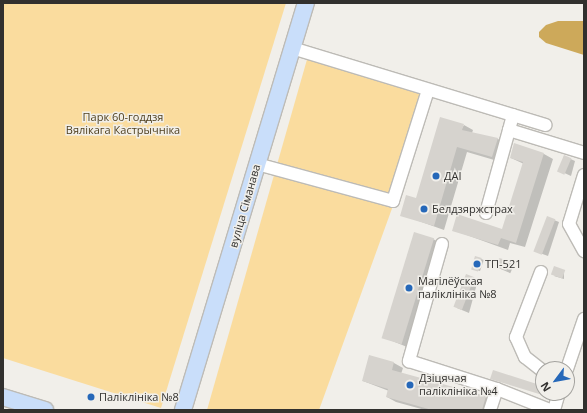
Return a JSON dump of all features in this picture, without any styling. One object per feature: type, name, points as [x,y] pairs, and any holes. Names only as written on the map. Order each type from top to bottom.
[{"type":"main road","name":"вуліца Сіманава","points":[[184,410],[306,3]]},
{"type":"main road","points":[[3,397],[45,410]]},
{"type":"lane","points":[[292,48],[546,125]]},
{"type":"lane","points":[[257,164],[393,201],[428,90]]},
{"type":"lane","points":[[486,213],[513,115]]},
{"type":"lane","points":[[509,130],[584,153]]},
{"type":"lane","points":[[584,175],[570,224],[584,251]]},
{"type":"lane","points":[[442,244],[410,361],[497,389],[550,410]]},
{"type":"lane","points":[[535,365],[525,357],[516,337],[541,272]]},
{"type":"lane","points":[[571,361],[581,341],[584,319]]},
{"type":"lane","points":[[490,410],[497,389]]},
{"type":"green space","name":"Парк 60-годдзя Вялікага Кастрычніка","points":[[3,3],[286,3],[161,408],[3,358]]},
{"type":"green space","points":[[308,56],[432,98],[319,410],[207,410]]},
{"type":"shaded area","points":[[558,21],[584,21],[584,55],[546,43],[539,37],[539,32],[546,25]]},
{"type":"building","name":"ДАІ","points":[[440,117],[464,124],[462,130],[498,138],[492,157],[457,147],[434,226],[400,216],[406,195],[416,198]]},
{"type":"building","points":[[514,143],[544,153],[516,243],[501,238],[498,245],[452,231],[457,214],[502,229],[523,162],[510,158]]},
{"type":"building","points":[[564,155],[571,158],[564,175],[557,172]]},
{"type":"building","points":[[547,216],[555,219],[542,255],[533,251]]},
{"type":"building","name":"Магілёўская паліклініка №8","points":[[414,232],[434,238],[402,344],[382,338]]},
{"type":"building","name":"ТП-521","points":[[475,256],[482,258],[478,271],[471,269]]},
{"type":"building","points":[[499,258],[510,261],[507,271],[496,268]]},
{"type":"building","points":[[554,266],[565,270],[562,279],[551,274]]},
{"type":"building","points":[[466,274],[474,277],[462,310],[453,307]]},
{"type":"building","name":"Дзіцячая паліклініка №4","points":[[369,355],[394,362],[392,370],[486,396],[482,410],[432,410],[386,397],[388,389],[362,381]]},
{"type":"building","points":[[493,370],[535,383],[535,393],[490,379]]},
{"type":"place","name":"ДАІ","points":[[436,176]]},
{"type":"place","name":"Белдзяржстрах","points":[[424,209]]},
{"type":"place","name":"ТП-521","points":[[477,264]]},
{"type":"place","name":"Магілёўская паліклініка №8","points":[[409,288]]},
{"type":"place","name":"Дзіцячая паліклініка №4","points":[[410,385]]},
{"type":"place","name":"Паліклініка №8","points":[[91,397]]}]
